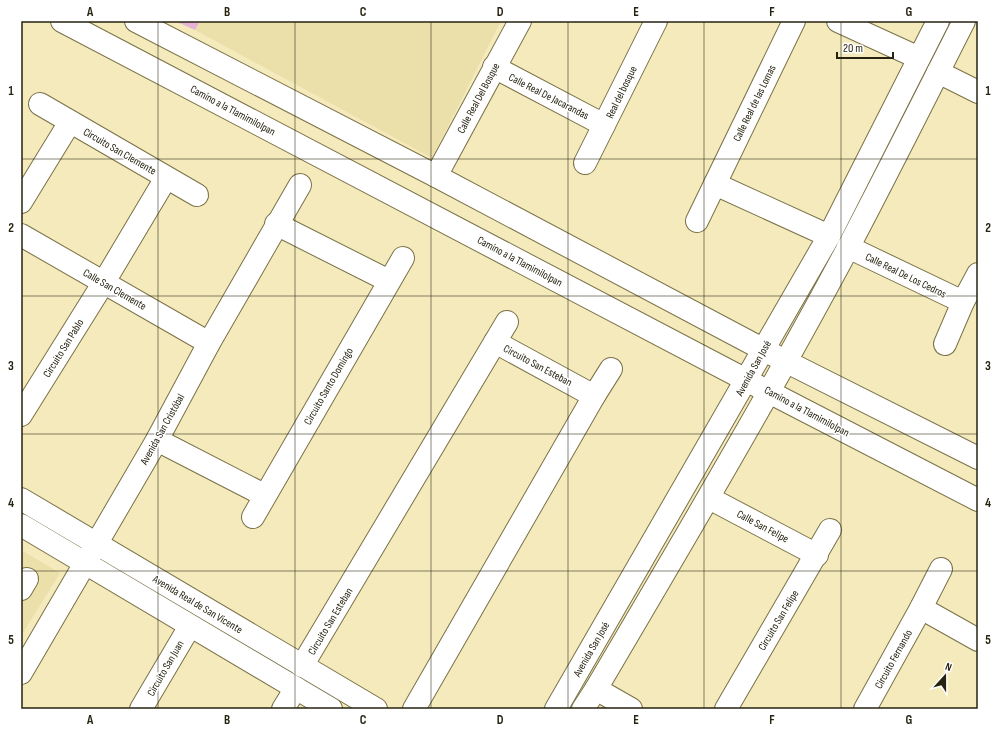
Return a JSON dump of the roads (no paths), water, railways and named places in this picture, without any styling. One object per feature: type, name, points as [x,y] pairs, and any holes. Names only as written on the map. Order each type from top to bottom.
[{"type":"street","name":"Camino a la Tlamimilolpan","points":[[62,21],[768,392],[978,500]]},
{"type":"street","points":[[136,21],[436,176],[785,362],[978,458]]},
{"type":"street","name":"Calle Real Del Bosque","points":[[436,176],[520,21]]},
{"type":"street","name":"Real del bosque","points":[[586,163],[656,21]]},
{"type":"street","name":"Calle Real de las Lomas","points":[[697,221],[794,21]]},
{"type":"street","points":[[838,21],[919,58]]},
{"type":"street","name":"Avenida San José","points":[[556,709],[829,236],[938,21]]},
{"type":"street","points":[[583,709],[709,498],[785,362],[848,247],[964,21]]},
{"type":"street","name":"Calle Real De Jacarandas","points":[[494,67],[604,125]]},
{"type":"street","points":[[938,72],[978,92]]},
{"type":"street","name":"Circuito San Clemente","points":[[40,104],[166,178],[104,282]]},
{"type":"street","points":[[21,202],[70,122]]},
{"type":"street","points":[[166,178],[197,195]]},
{"type":"street","points":[[715,184],[829,236]]},
{"type":"street","name":"Avenida San Cristóbal","points":[[21,673],[156,440],[276,224],[300,185]]},
{"type":"street","points":[[276,224],[389,281]]},
{"type":"street","name":"Calle San Clemente","points":[[21,235],[209,343]]},
{"type":"street","name":"Calle Real De Los Cedros","points":[[848,247],[963,302]]},
{"type":"street","name":"Circuito Santo Domingo","points":[[253,517],[264,495],[403,258]]},
{"type":"street","points":[[945,344],[963,302],[978,274]]},
{"type":"street","name":"Circuito San Pablo","points":[[22,412],[104,282]]},
{"type":"street","points":[[495,342],[507,322]]},
{"type":"street","name":"Circuito San Esteban","points":[[302,666],[495,342],[594,396]]},
{"type":"street","points":[[414,709],[611,369]]},
{"type":"street","points":[[156,440],[264,495]]},
{"type":"street","name":"Calle San Felipe","points":[[709,498],[817,554]]},
{"type":"street","name":"Avenida Real de San Vicente","points":[[21,499],[376,709]]},
{"type":"street","name":"Avenida Real de San Vicente","points":[[21,525],[331,709]]},
{"type":"street","name":"Circuito San Felipe","points":[[726,709],[830,530]]},
{"type":"street","name":"Circuito Fernando","points":[[865,709],[941,569]]},
{"type":"street","points":[[921,608],[978,640]]},
{"type":"street","name":"Circuito San Juan","points":[[141,709],[190,626]]},
{"type":"street","points":[[283,709],[296,688]]},
{"type":"street","points":[[596,689],[631,709]]}]
